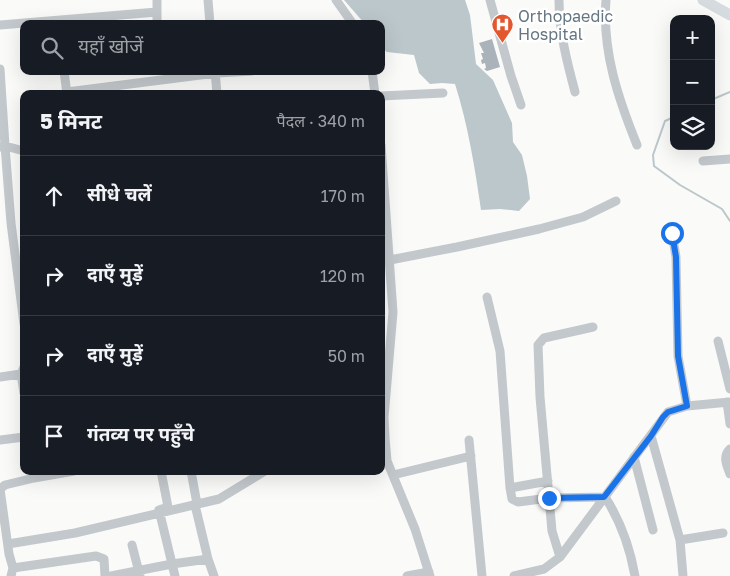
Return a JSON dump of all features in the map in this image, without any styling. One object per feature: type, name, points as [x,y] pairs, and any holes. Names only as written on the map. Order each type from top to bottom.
[{"type":"main road","points":[[703,0],[730,15]]},
{"type":"street","points":[[157,0],[157,20]]},
{"type":"street","points":[[208,0],[210,20]]},
{"type":"street","points":[[336,0],[350,20]]},
{"type":"street","points":[[490,0],[521,105]]},
{"type":"street","points":[[559,0],[565,54],[575,92]]},
{"type":"street","points":[[606,0],[607,46],[611,71],[622,109],[637,145]]},
{"type":"street","points":[[78,20],[157,12]]},
{"type":"street","points":[[0,25],[20,24]]},
{"type":"street","points":[[0,69],[2,147],[20,294]]},
{"type":"street","points":[[65,75],[67,90]]},
{"type":"street","points":[[83,90],[173,75]]},
{"type":"street","points":[[215,75],[217,90]]},
{"type":"street","points":[[373,75],[374,90]]},
{"type":"street","points":[[385,96],[443,93]]},
{"type":"street","points":[[2,147],[20,149]]},
{"type":"street","points":[[703,161],[730,159]]},
{"type":"street","points":[[385,196],[393,312],[385,406]]},
{"type":"street","points":[[390,260],[457,247],[583,217],[616,201]]},
{"type":"street","points":[[672,233],[676,257],[678,356],[687,406]]},
{"type":"street","points":[[487,297],[500,351],[512,499],[518,502],[549,498],[604,497]]},
{"type":"street","points":[[560,556],[552,531],[540,397],[538,345],[544,338],[593,327]]},
{"type":"street","points":[[385,334],[392,332]]},
{"type":"street","points":[[718,341],[730,389]]},
{"type":"street","points":[[0,377],[20,371]]},
{"type":"street","points":[[514,576],[544,569],[560,556],[668,412],[687,406],[728,402],[730,424]]},
{"type":"street","points":[[385,427],[388,461],[415,529],[430,574],[407,576]]},
{"type":"street","points":[[651,436],[680,540],[683,576]]},
{"type":"street","points":[[0,440],[20,438]]},
{"type":"street","points":[[469,440],[482,576]]},
{"type":"street","points":[[730,450],[726,453],[725,458],[730,474]]},
{"type":"street","points":[[393,476],[471,456]]},
{"type":"street","points":[[634,457],[654,530]]},
{"type":"street","points":[[34,475],[0,489],[8,544],[5,554],[12,572],[96,556],[104,559],[105,576]]},
{"type":"street","points":[[163,475],[168,507],[159,510],[175,576]]},
{"type":"street","points":[[192,475],[208,559],[214,576]]},
{"type":"street","points":[[8,544],[75,533],[219,499],[259,475]]},
{"type":"street","points":[[510,488],[548,481]]},
{"type":"street","points":[[604,497],[611,506],[625,539],[635,576]]},
{"type":"street","points":[[680,540],[723,533]]},
{"type":"street","points":[[132,545],[140,573]]},
{"type":"street","points":[[111,576],[140,573],[172,564],[208,559]]},
{"type":"shaded area","points":[[344,0],[465,0],[470,15],[476,64],[493,80],[512,123],[513,142],[522,155],[530,199],[519,211],[481,210],[471,147],[455,84],[430,84],[419,73],[414,55],[385,50],[385,20],[362,20]]},
{"type":"building","points":[[492,39],[500,67],[487,71],[484,69],[486,68],[485,63],[482,64],[481,53],[484,53],[479,43]]},
{"type":"waterway","points":[[715,98],[730,92]]},
{"type":"waterway","points":[[670,119],[665,121],[653,155],[654,166],[680,185],[722,209],[730,221]]},
{"type":"place","name":"Orthopaedic Hospital","points":[[502,44]]},
{"type":"route","points":[[549,498],[604,497],[651,436],[663,417],[668,412],[687,406],[678,356],[676,257],[672,233]]}]
